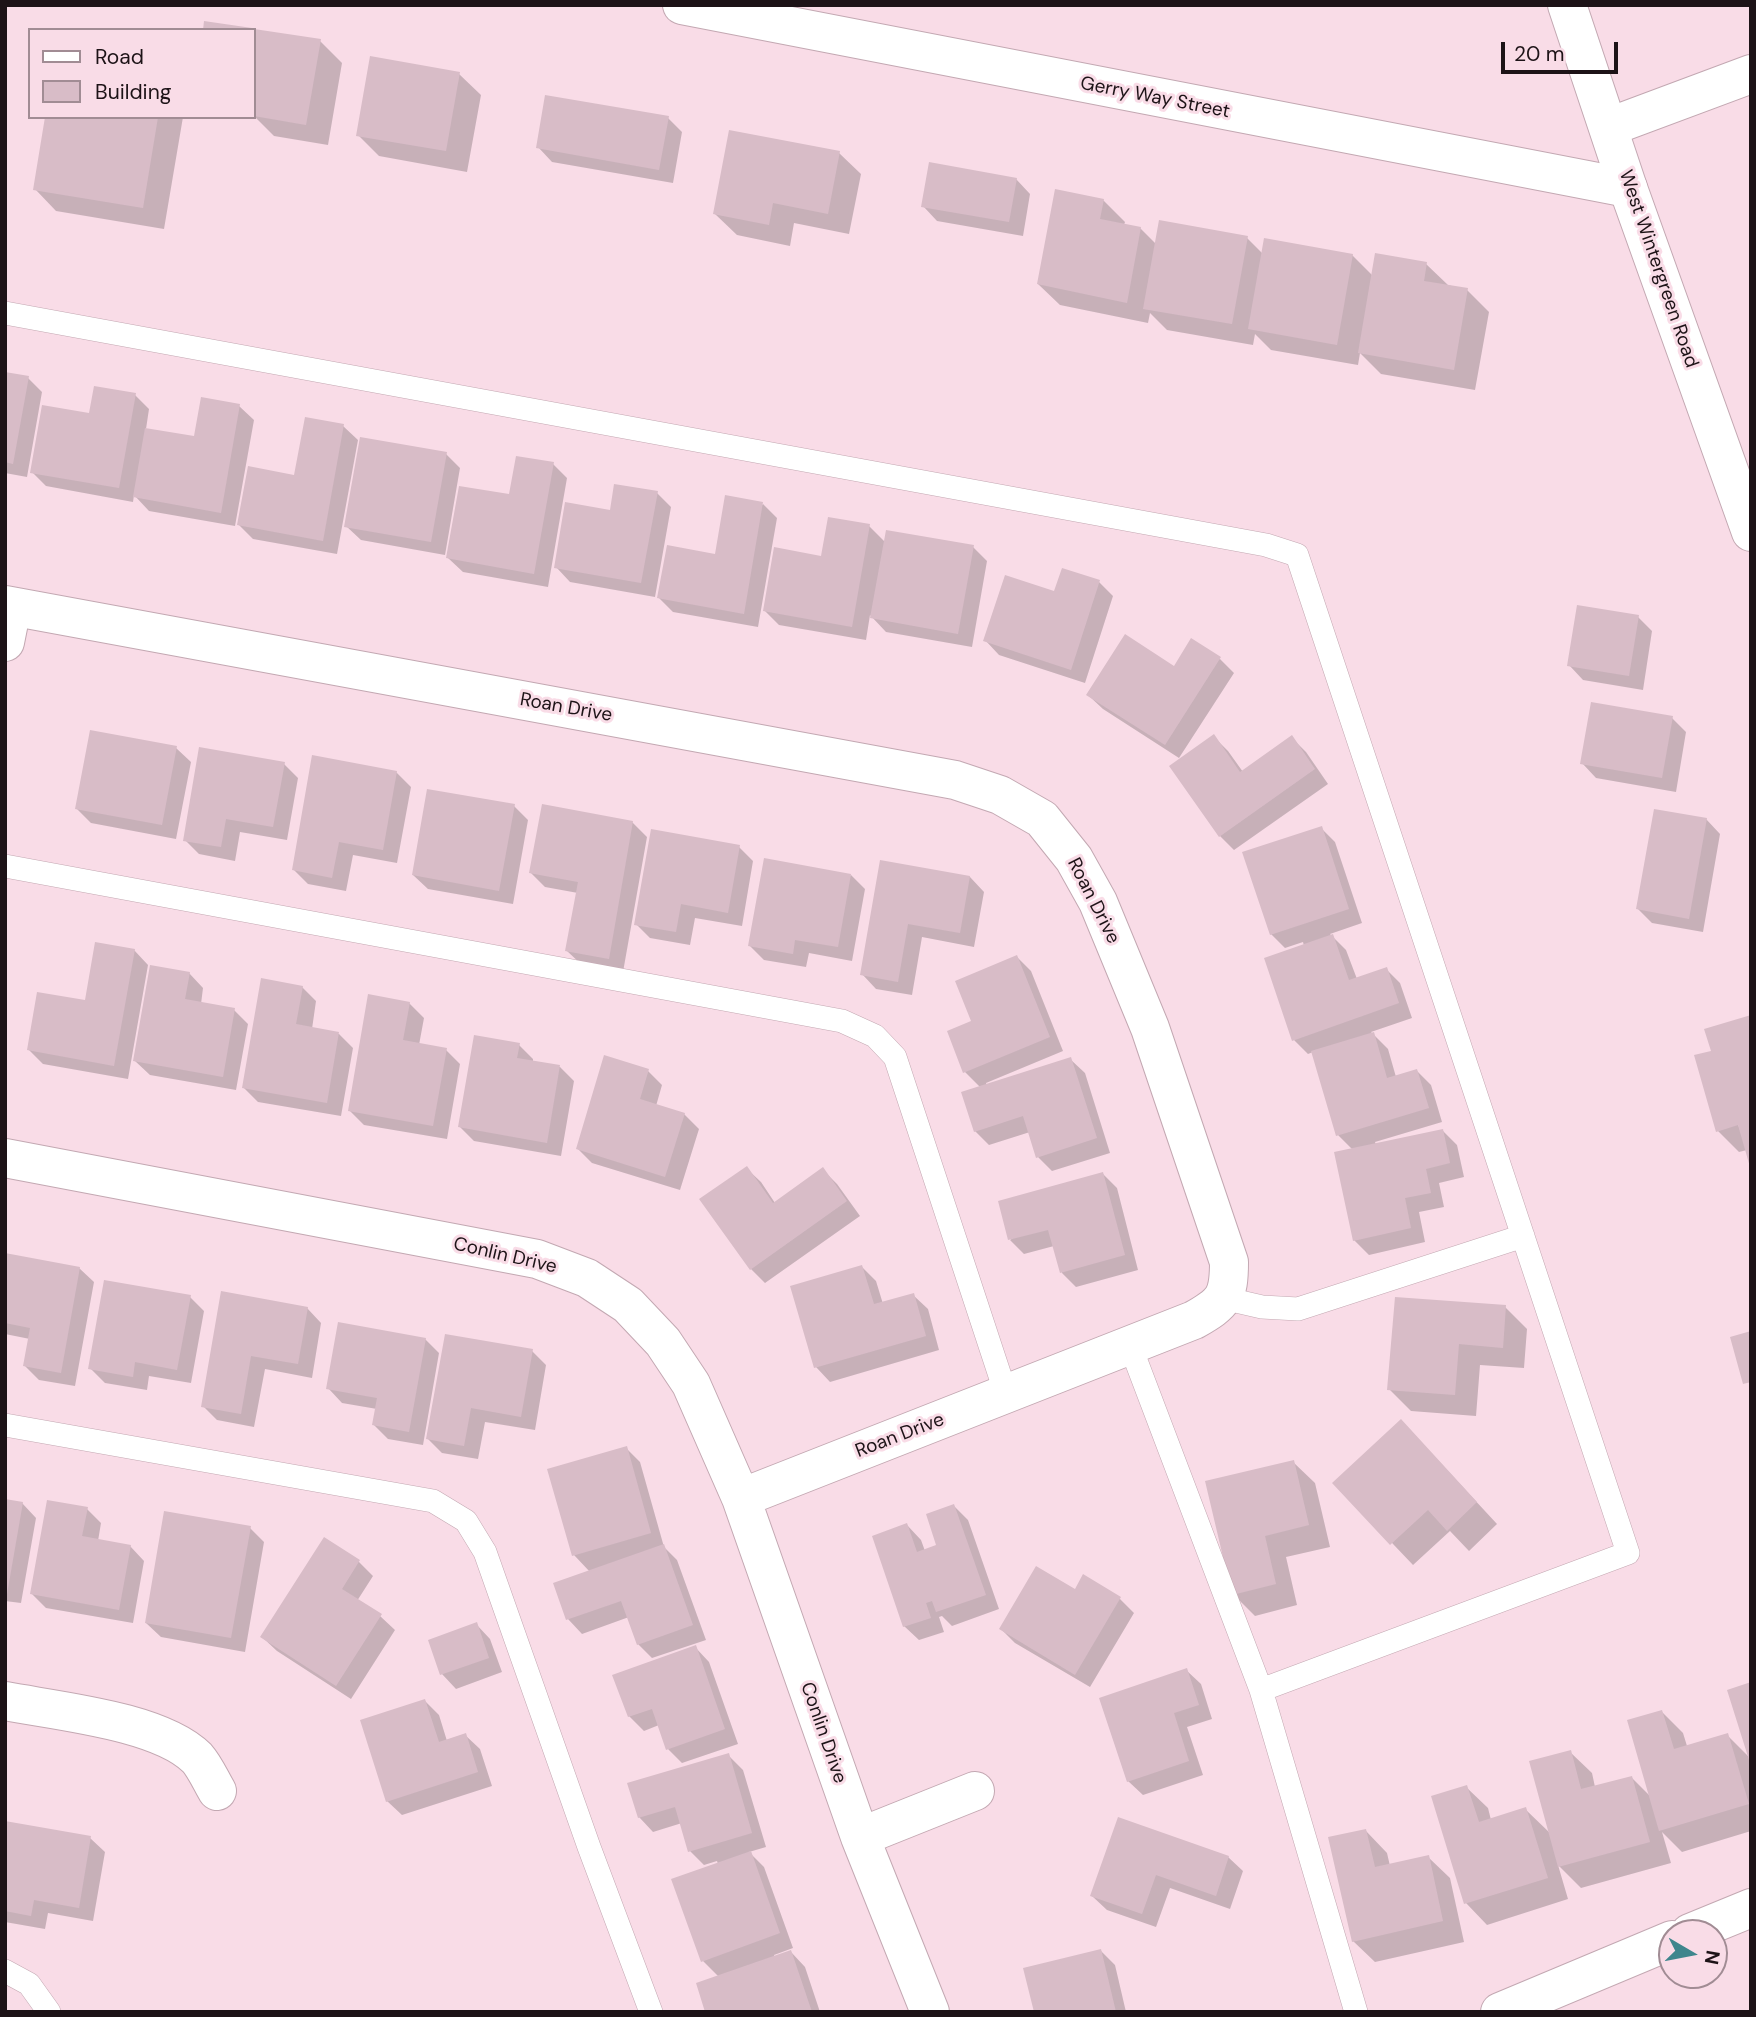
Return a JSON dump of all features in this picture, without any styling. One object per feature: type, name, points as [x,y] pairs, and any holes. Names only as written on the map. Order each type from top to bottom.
[{"type":"street","name":"Gerry Way Street","points":[[682,5],[1628,188]]},
{"type":"street","name":"West Wintergreen Road","points":[[1567,5],[1628,188],[1751,532]]},
{"type":"street","points":[[1609,127],[1751,74]]},
{"type":"street","name":"Roan Drive","points":[[7,618],[955,780],[1000,795],[1042,819],[1074,859],[1098,902],[1150,1028],[1229,1262],[1229,1287],[1216,1307],[1194,1320],[741,1499]]},
{"type":"street","name":"Conlin Drive","points":[[5,1158],[537,1259],[587,1278],[628,1306],[663,1342],[691,1384],[741,1499],[860,1836],[930,2012]]},
{"type":"street","points":[[5,1701],[146,1728],[178,1744],[198,1759],[217,1791]]},
{"type":"street","points":[[860,1836],[975,1791]]},
{"type":"street","points":[[1724,1919],[1751,1908]]},
{"type":"street","points":[[1500,2012],[1658,1946]]},
{"type":"lane","points":[[5,313],[1266,545],[1297,555],[1628,1553],[1261,1690]]},
{"type":"lane","points":[[5,866],[842,1021],[875,1036],[895,1057],[1006,1394]]},
{"type":"lane","points":[[1223,1298],[1278,1310],[1298,1309],[1523,1236]]},
{"type":"lane","points":[[1130,1345],[1261,1690],[1356,2012]]},
{"type":"lane","points":[[5,1425],[433,1501],[466,1521],[485,1552],[589,1847],[651,2012]]},
{"type":"lane","points":[[5,1971],[29,1984],[49,2012]]},
{"type":"building","points":[[204,21],[252,28],[203,28]]},
{"type":"building","points":[[256,29],[321,39],[306,125],[256,116]]},
{"type":"building","points":[[370,56],[460,72],[446,151],[356,136]]},
{"type":"building","points":[[545,95],[669,116],[659,170],[536,148]]},
{"type":"building","points":[[45,119],[158,119],[143,208],[33,190]]},
{"type":"building","points":[[729,130],[840,151],[828,214],[773,203],[769,225],[713,214]]},
{"type":"building","points":[[929,162],[1017,178],[1009,222],[921,207]]},
{"type":"building","points":[[1055,189],[1104,199],[1100,219],[1141,227],[1127,303],[1037,284]]},
{"type":"building","points":[[1159,220],[1248,236],[1232,324],[1143,309]]},
{"type":"building","points":[[1264,238],[1353,254],[1337,345],[1248,329]]},
{"type":"building","points":[[1375,253],[1427,262],[1424,281],[1468,288],[1454,370],[1358,353]]},
{"type":"building","points":[[5,372],[29,376],[13,464],[5,462]]},
{"type":"building","points":[[94,386],[136,393],[119,488],[30,473],[42,405],[89,413]]},
{"type":"building","points":[[201,397],[240,404],[221,513],[133,497],[145,428],[194,436]]},
{"type":"building","points":[[305,417],[344,424],[323,541],[237,525],[248,466],[294,475]]},
{"type":"building","points":[[360,437],[447,452],[431,542],[344,527]]},
{"type":"building","points":[[516,456],[554,462],[534,574],[446,558],[459,486],[509,494]]},
{"type":"building","points":[[614,484],[658,491],[641,583],[554,568],[565,502],[610,510]]},
{"type":"building","points":[[725,495],[763,502],[744,614],[657,598],[667,545],[715,554]]},
{"type":"building","points":[[828,517],[870,524],[852,627],[763,611],[774,547],[821,556]]},
{"type":"building","points":[[886,530],[974,545],[958,634],[870,618]]},
{"type":"building","points":[[1062,568],[1100,580],[1071,670],[983,641],[1005,575],[1054,591]]},
{"type":"building","points":[[1577,605],[1639,615],[1629,676],[1567,666]]},
{"type":"building","points":[[1125,634],[1174,666],[1191,638],[1221,657],[1165,745],[1086,695]]},
{"type":"building","points":[[1591,702],[1673,716],[1662,778],[1580,764]]},
{"type":"building","points":[[90,730],[177,746],[162,825],[75,809]]},
{"type":"building","points":[[1214,734],[1240,772],[1292,735],[1315,769],[1219,837],[1169,766]]},
{"type":"building","points":[[199,747],[285,762],[273,827],[226,819],[221,847],[183,841]]},
{"type":"building","points":[[312,755],[397,771],[383,850],[339,842],[332,878],[292,870]]},
{"type":"building","points":[[427,789],[515,804],[499,891],[412,875]]},
{"type":"building","points":[[542,804],[633,821],[609,959],[565,951],[578,882],[529,873]]},
{"type":"building","points":[[1654,809],[1707,818],[1689,919],[1636,909]]},
{"type":"building","points":[[1322,826],[1349,909],[1270,935],[1242,852]]},
{"type":"building","points":[[651,829],[740,845],[728,913],[681,904],[676,932],[634,925]]},
{"type":"building","points":[[764,858],[851,874],[838,947],[795,940],[793,954],[748,946]]},
{"type":"building","points":[[880,860],[970,876],[960,933],[908,924],[898,982],[860,975]]},
{"type":"building","points":[[1333,934],[1349,980],[1387,967],[1399,1003],[1292,1041],[1264,958]]},
{"type":"building","points":[[95,942],[135,949],[114,1066],[27,1050],[37,992],[85,1000]]},
{"type":"building","points":[[1017,955],[1050,1037],[963,1073],[947,1031],[971,1021],[955,981]]},
{"type":"building","points":[[150,965],[190,972],[185,999],[235,1008],[223,1077],[133,1061]]},
{"type":"building","points":[[261,978],[303,986],[296,1024],[339,1032],[327,1103],[242,1088]]},
{"type":"building","points":[[368,994],[410,1002],[403,1040],[447,1048],[433,1126],[348,1111]]},
{"type":"building","points":[[1751,1015],[1750,1167],[1738,1125],[1716,1132],[1694,1055],[1711,1051],[1704,1029]]},
{"type":"building","points":[[1374,1032],[1387,1078],[1417,1069],[1429,1108],[1336,1136],[1311,1051]]},
{"type":"building","points":[[474,1035],[520,1043],[517,1058],[560,1065],[547,1143],[458,1127]]},
{"type":"building","points":[[604,1055],[649,1069],[640,1099],[685,1113],[665,1177],[576,1149]]},
{"type":"building","points":[[1071,1057],[1097,1138],[1036,1158],[1023,1116],[974,1132],[961,1092]]},
{"type":"building","points":[[1443,1129],[1450,1163],[1426,1169],[1431,1193],[1405,1198],[1411,1228],[1353,1241],[1334,1152]]},
{"type":"building","points":[[747,1166],[773,1203],[823,1167],[847,1201],[750,1270],[699,1199]]},
{"type":"building","points":[[1103,1172],[1125,1255],[1060,1273],[1048,1230],[1008,1240],[998,1201]]},
{"type":"building","points":[[5,1253],[80,1267],[61,1373],[23,1366],[30,1328],[5,1323]]},
{"type":"building","points":[[862,1265],[874,1304],[914,1293],[926,1336],[814,1368],[790,1286]]},
{"type":"building","points":[[104,1280],[191,1295],[177,1370],[135,1362],[133,1377],[88,1369]]},
{"type":"building","points":[[221,1291],[308,1307],[298,1364],[251,1356],[241,1414],[201,1407]]},
{"type":"building","points":[[1395,1297],[1506,1305],[1503,1348],[1459,1344],[1455,1395],[1387,1390]]},
{"type":"building","points":[[338,1322],[426,1338],[409,1432],[372,1425],[377,1398],[326,1389]]},
{"type":"building","points":[[1751,1331],[1751,1382],[1743,1384],[1730,1337]]},
{"type":"building","points":[[445,1334],[533,1349],[521,1417],[471,1408],[464,1446],[426,1439]]},
{"type":"building","points":[[1401,1419],[1477,1502],[1447,1531],[1428,1510],[1390,1545],[1332,1483]]},
{"type":"building","points":[[627,1446],[651,1533],[572,1556],[547,1469]]},
{"type":"building","points":[[1294,1460],[1309,1525],[1265,1536],[1276,1584],[1232,1595],[1205,1481]]},
{"type":"building","points":[[5,1499],[23,1502],[7,1594],[5,1594]]},
{"type":"building","points":[[47,1500],[88,1507],[82,1536],[131,1545],[119,1610],[30,1594]]},
{"type":"building","points":[[954,1504],[986,1595],[936,1612],[932,1601],[926,1603],[931,1618],[903,1627],[872,1536],[907,1523],[917,1552],[936,1545],[926,1514]]},
{"type":"building","points":[[164,1511],[251,1526],[231,1638],[145,1623]]},
{"type":"building","points":[[324,1537],[360,1560],[342,1589],[382,1614],[336,1686],[260,1637]]},
{"type":"building","points":[[664,1544],[693,1625],[637,1645],[621,1601],[566,1620],[553,1583]]},
{"type":"building","points":[[1036,1566],[1075,1589],[1083,1574],[1121,1597],[1075,1675],[999,1629]]},
{"type":"building","points":[[477,1622],[489,1658],[440,1675],[428,1640]]},
{"type":"building","points":[[696,1645],[725,1729],[666,1750],[652,1709],[628,1717],[612,1675]]},
{"type":"building","points":[[1187,1668],[1199,1705],[1174,1713],[1189,1761],[1127,1782],[1099,1698]]},
{"type":"building","points":[[1751,1682],[1751,1763],[1750,1763],[1727,1690]]},
{"type":"building","points":[[425,1699],[439,1742],[466,1733],[478,1772],[386,1802],[360,1720]]},
{"type":"building","points":[[1662,1710],[1674,1749],[1728,1733],[1749,1804],[1659,1831],[1627,1720]]},
{"type":"building","points":[[1571,1750],[1581,1789],[1632,1776],[1650,1842],[1558,1867],[1529,1761]]},
{"type":"building","points":[[729,1753],[752,1833],[688,1852],[675,1807],[638,1818],[627,1783]]},
{"type":"building","points":[[1467,1785],[1479,1822],[1526,1807],[1548,1878],[1464,1904],[1431,1796]]},
{"type":"building","points":[[1118,1817],[1229,1856],[1216,1896],[1156,1875],[1142,1914],[1090,1896]]},
{"type":"building","points":[[5,1821],[91,1836],[79,1908],[34,1900],[31,1916],[5,1911]]},
{"type":"building","points":[[1366,1829],[1375,1867],[1429,1855],[1443,1921],[1352,1942],[1328,1837]]},
{"type":"building","points":[[751,1851],[780,1933],[701,1962],[671,1879]]},
{"type":"building","points":[[1101,1949],[1116,2012],[1034,2012],[1023,1968]]},
{"type":"building","points":[[791,1950],[812,2012],[705,2012],[696,1983]]}]
